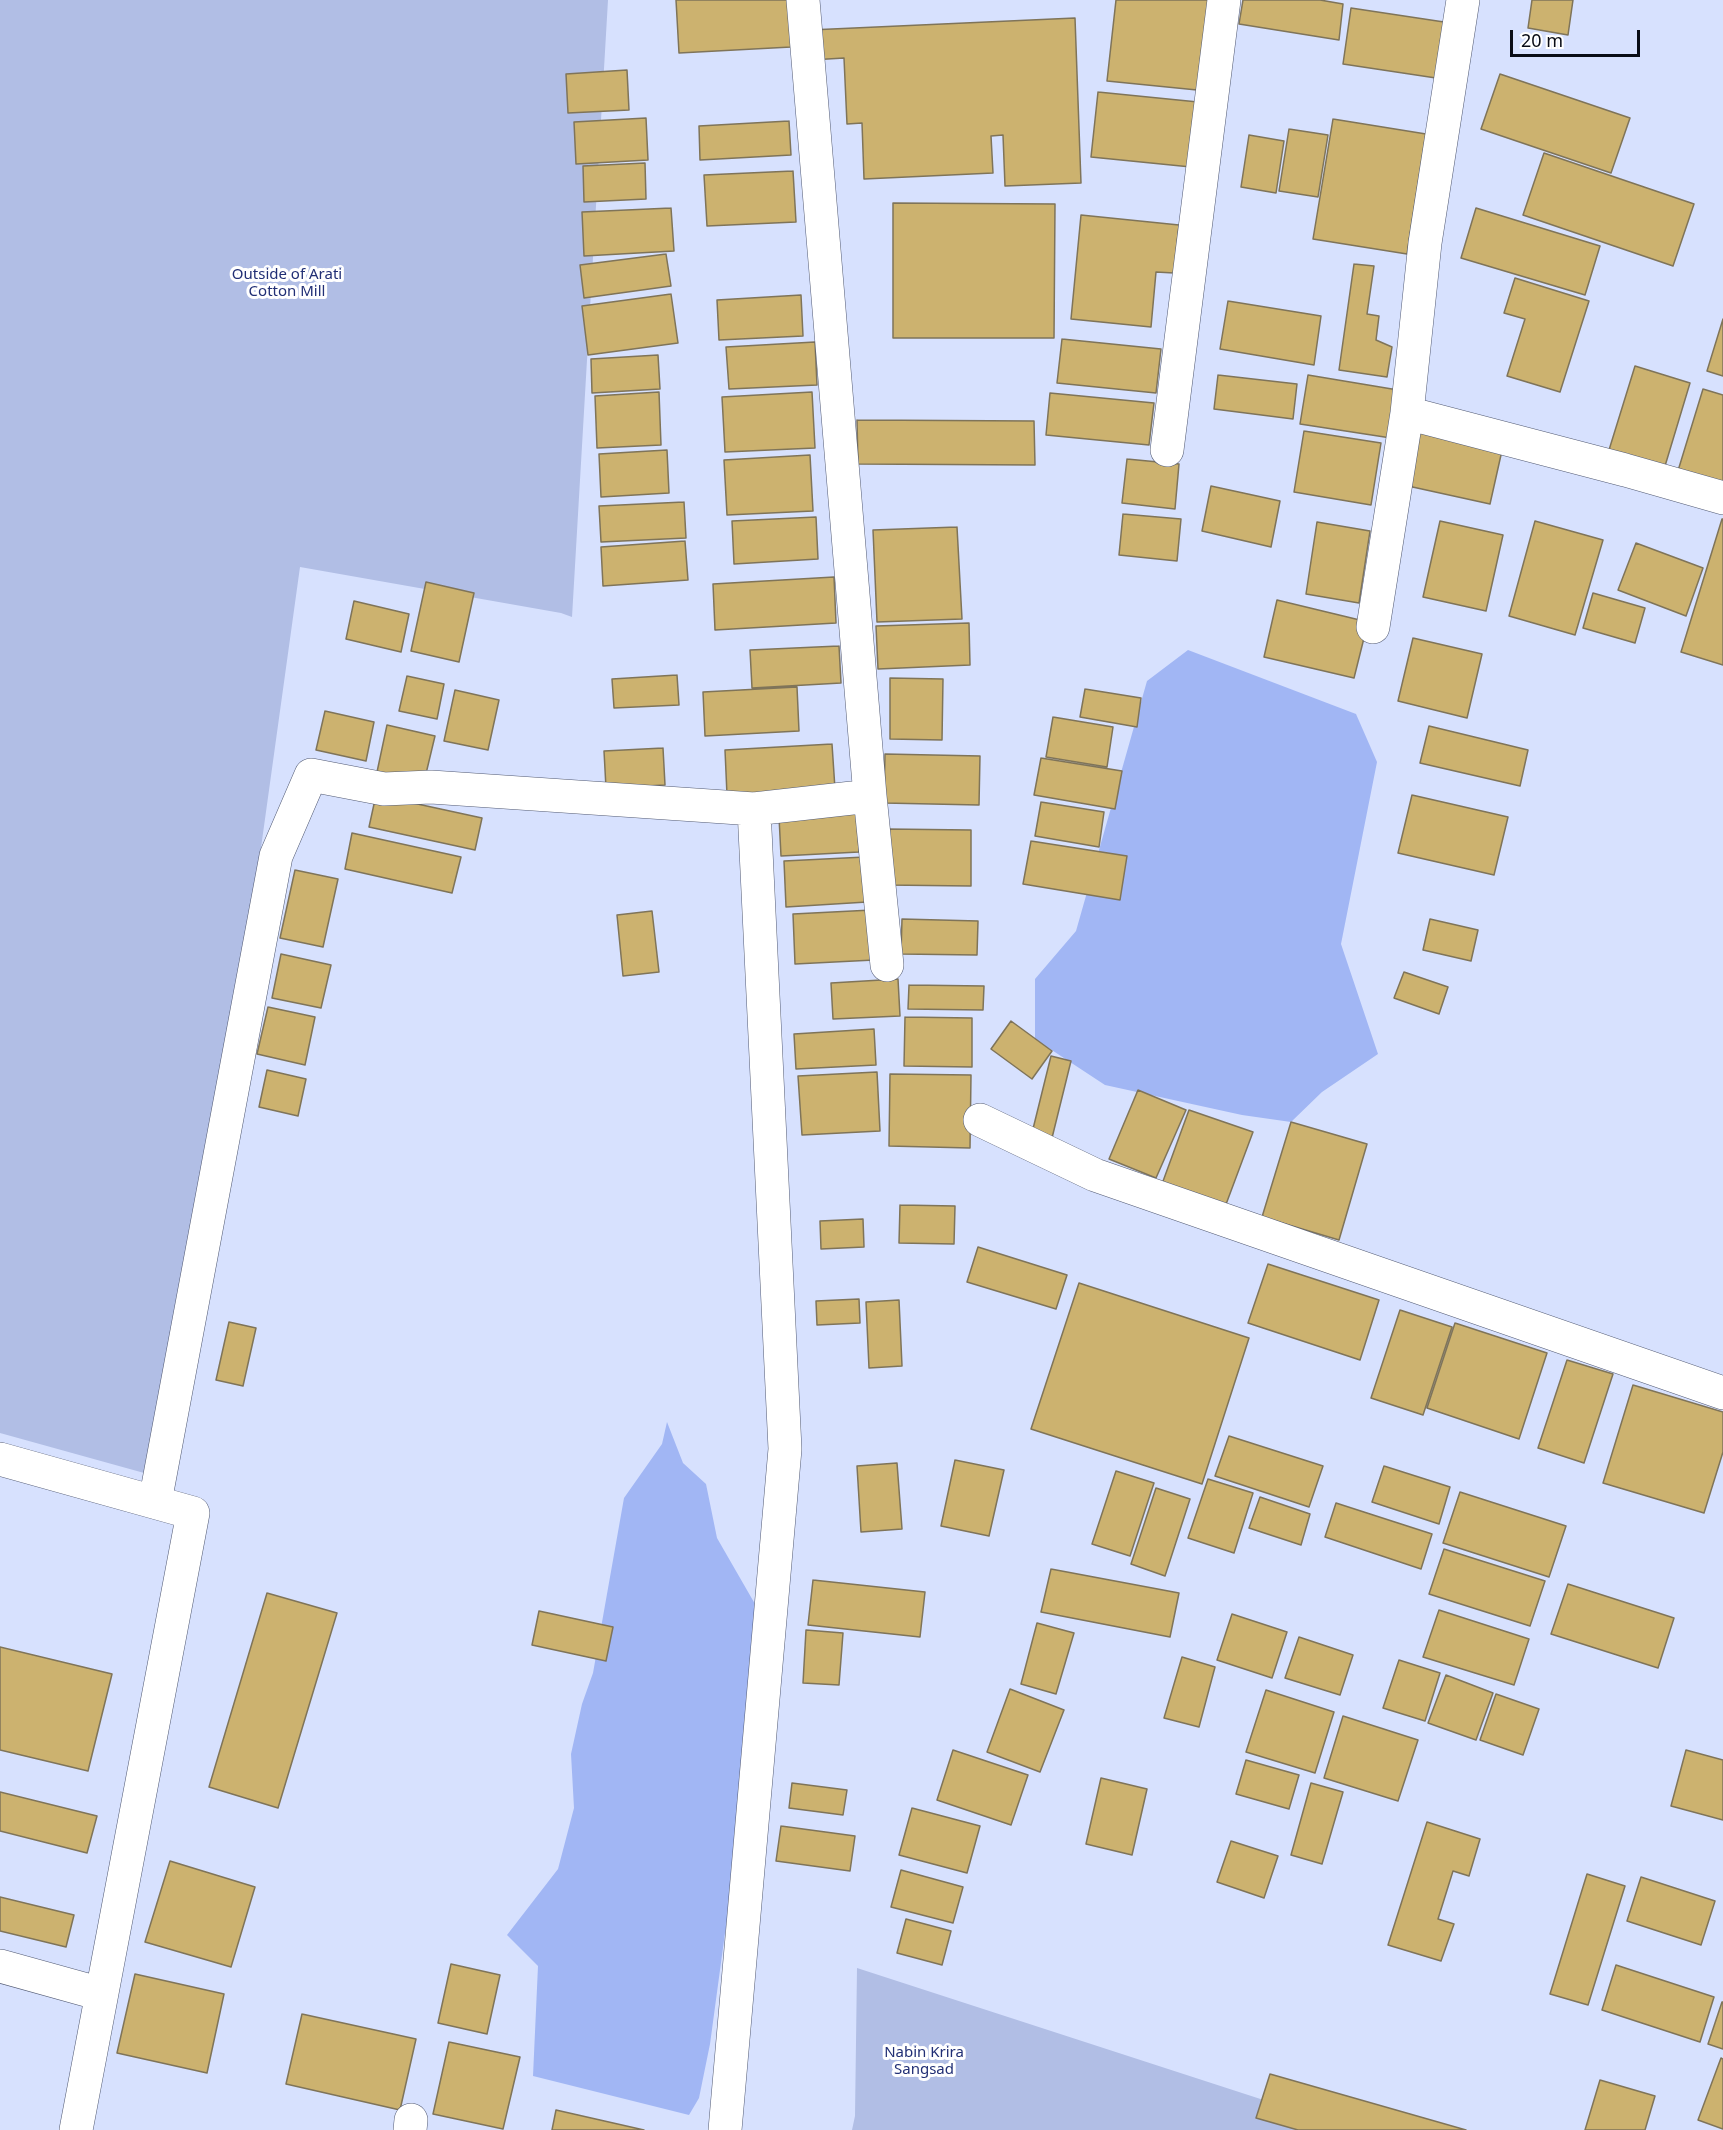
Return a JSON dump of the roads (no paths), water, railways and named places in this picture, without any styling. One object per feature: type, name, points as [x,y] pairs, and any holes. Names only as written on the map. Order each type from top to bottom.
[{"type":"street","points":[[803,0],[886,965]]},
{"type":"street","points":[[1167,450],[1224,0]]},
{"type":"street","points":[[1373,627],[1407,413],[1425,243],[1463,0]]},
{"type":"street","points":[[1407,413],[1723,498]]},
{"type":"street","points":[[155,1502],[276,856],[311,775],[384,789],[431,787],[754,809],[870,796]]},
{"type":"street","points":[[725,2130],[785,1449],[754,809]]},
{"type":"street","points":[[980,1120],[1095,1175],[1723,1393]]},
{"type":"street","points":[[0,1459],[193,1513],[76,2130]]},
{"type":"street","points":[[0,1966],[101,1994]]},
{"type":"park label","name":"Outside of Arati Cotton Mill","points":[[287,284]]},
{"type":"park label","name":"Nabin Krira Sangsad","points":[[924,2062]]}]
